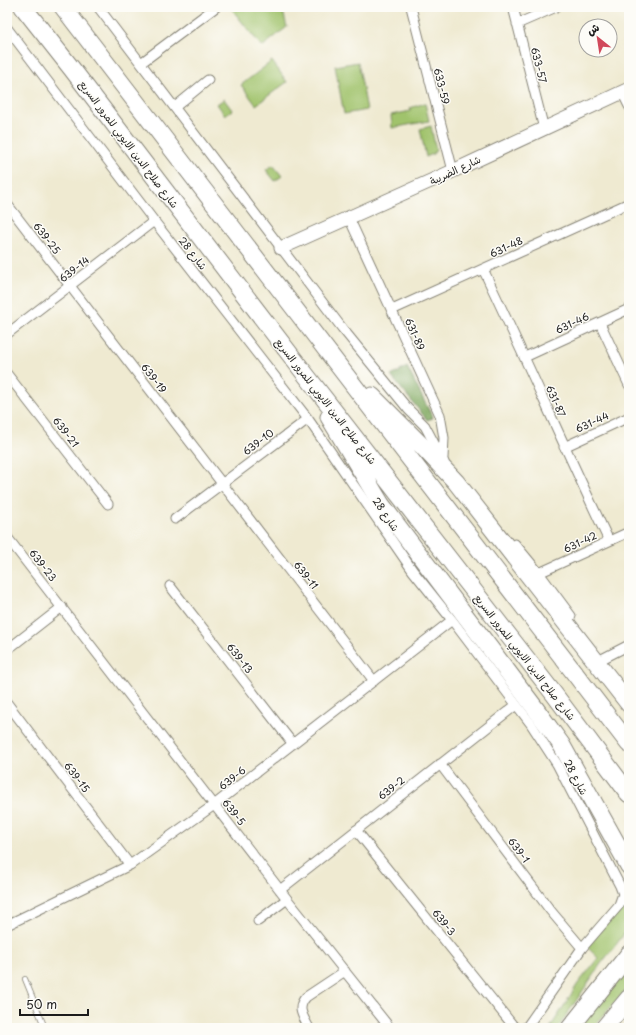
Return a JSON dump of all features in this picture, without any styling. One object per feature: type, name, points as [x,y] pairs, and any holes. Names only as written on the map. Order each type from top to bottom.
[{"type":"highway","name":"شارع صلاح الدين الايوبي للمرور السريع","points":[[23,7],[629,794]]},
{"type":"highway","points":[[63,7],[629,744]]},
{"type":"highway","points":[[328,351],[456,482],[629,704]]},
{"type":"highway","points":[[302,370],[380,504],[561,744],[628,865]]},
{"type":"highway","points":[[602,986],[629,946]]},
{"type":"highway","points":[[570,1028],[629,954]]},
{"type":"highway","points":[[604,1028],[629,998]]},
{"type":"street","points":[[98,7],[338,322],[392,390],[425,426],[456,482]]},
{"type":"street","points":[[141,63],[216,7]]},
{"type":"street","name":"633-59","points":[[411,7],[453,171]]},
{"type":"street","name":"633-57","points":[[513,7],[544,129]]},
{"type":"street","points":[[518,24],[556,7]]},
{"type":"street","name":"شارع 28","points":[[7,28],[154,221],[308,419],[394,545],[531,724],[557,764],[622,890],[622,898],[619,905],[582,948],[526,1028]]},
{"type":"street","points":[[174,107],[208,80]]},
{"type":"street","points":[[626,90],[629,106]]},
{"type":"street","name":"شارع الضريبة","points":[[281,248],[453,171],[626,90]]},
{"type":"street","name":"631-48","points":[[392,310],[629,202]]},
{"type":"street","name":"639-25","points":[[7,204],[70,286]]},
{"type":"street","name":"631-89","points":[[349,218],[440,415],[444,438],[443,453],[445,464]]},
{"type":"street","name":"639-14","points":[[7,334],[154,221]]},
{"type":"street","name":"631-87","points":[[483,269],[525,357],[564,447],[609,541]]},
{"type":"street","name":"639-19","points":[[70,286],[222,483]]},
{"type":"street","name":"631-46","points":[[525,357],[629,309]]},
{"type":"street","points":[[600,323],[629,385]]},
{"type":"street","name":"639-21","points":[[7,374],[108,504]]},
{"type":"street","name":"631-44","points":[[564,447],[629,417]]},
{"type":"street","name":"639-10","points":[[175,519],[308,419]]},
{"type":"street","points":[[445,464],[539,573],[629,692]]},
{"type":"street","name":"639-11","points":[[222,483],[374,681]]},
{"type":"street","name":"631-42","points":[[539,573],[629,532]]},
{"type":"street","name":"639-23","points":[[7,537],[62,607]]},
{"type":"street","name":"639-13","points":[[170,586],[293,744]]},
{"type":"street","points":[[7,650],[62,607]]},
{"type":"street","name":"639-5","points":[[62,607],[287,899],[390,1028]]},
{"type":"street","name":"639-6","points":[[7,926],[130,865],[214,805],[452,620]]},
{"type":"street","points":[[602,658],[629,645]]},
{"type":"street","name":"639-15","points":[[7,703],[130,865]]},
{"type":"street","name":"639-2","points":[[280,890],[516,705]]},
{"type":"street","name":"639-1","points":[[440,764],[550,910],[582,948]]},
{"type":"street","name":"639-3","points":[[356,830],[515,1028]]},
{"type":"street","points":[[258,921],[287,899]]},
{"type":"street","points":[[309,1028],[300,1011],[301,1003],[306,997],[345,971]]},
{"type":"lane","points":[[25,979],[45,1028]]},
{"type":"green space","points":[[230,7],[282,7],[287,27],[262,47]]},
{"type":"green space","points":[[272,61],[287,82],[256,105],[241,85]]},
{"type":"green space","points":[[358,62],[367,110],[344,114],[335,66]]},
{"type":"green space","points":[[224,99],[232,110],[225,115],[217,104]]},
{"type":"green space","points":[[425,103],[429,121],[392,128],[391,115],[411,111],[410,108]]},
{"type":"green space","points":[[431,126],[436,150],[433,154],[426,157],[420,129]]},
{"type":"green space","points":[[273,165],[282,176],[275,181],[266,170]]},
{"type":"green space","points":[[407,367],[433,418],[427,420],[391,376]]},
{"type":"green space","points":[[626,898],[629,900],[629,922],[622,937],[600,965],[558,1028],[550,1028],[577,985],[598,958],[587,947]]},
{"type":"green space","points":[[629,961],[629,987],[592,1028],[578,1028]]}]
